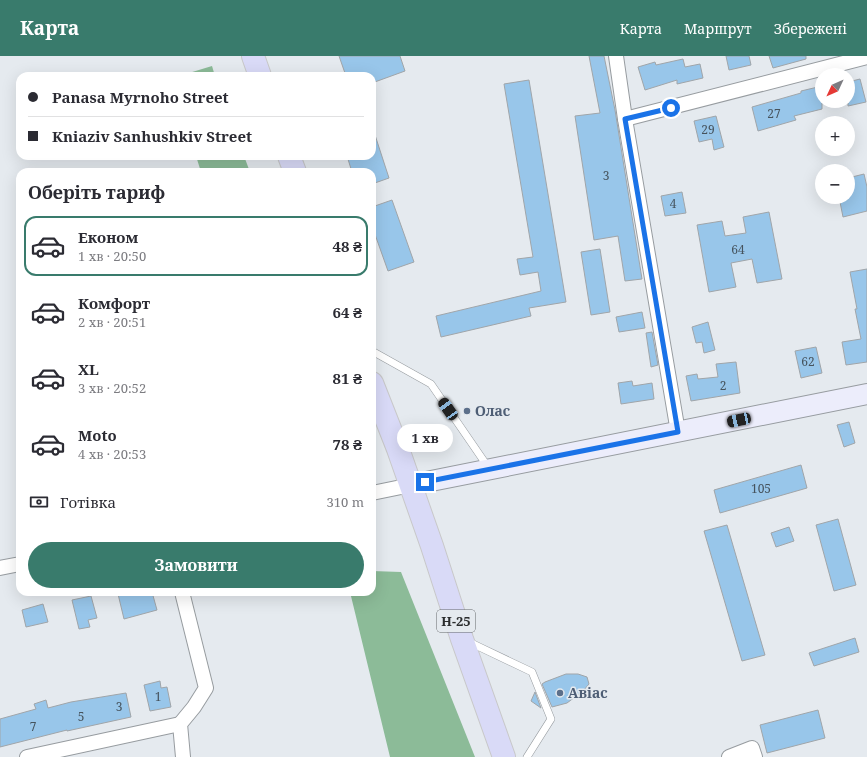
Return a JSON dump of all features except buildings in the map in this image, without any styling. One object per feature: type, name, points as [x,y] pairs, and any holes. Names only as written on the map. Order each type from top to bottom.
[{"type":"main road","points":[[253,56],[259,72]]},
{"type":"main road","name":"Н-25","points":[[376,393],[398,449],[462,639],[504,757]]},
{"type":"main road","points":[[410,485],[867,394]]},
{"type":"street","points":[[616,56],[625,119],[678,432]]},
{"type":"street","points":[[625,119],[867,57]]},
{"type":"street","points":[[376,492],[410,485]]},
{"type":"street","points":[[0,568],[16,565]]},
{"type":"street","points":[[27,757],[180,724],[194,707],[206,688],[183,596]]},
{"type":"street","points":[[180,724],[184,757]]},
{"type":"street","points":[[729,757],[752,748],[755,757]]},
{"type":"lane","points":[[376,353],[431,384],[490,469]]},
{"type":"lane","points":[[462,639],[532,672],[552,719],[528,757]]},
{"type":"green space","points":[[212,66],[214,72],[192,72]]},
{"type":"green space","points":[[197,160],[246,160],[248,168],[200,168]]},
{"type":"green space","points":[[376,571],[401,572],[475,757],[390,757],[351,596],[376,596]]},
{"type":"place","name":"Олас","points":[[467,411]]},
{"type":"place","name":"Авіас","points":[[560,693]]},
{"type":"route","points":[[425,482],[678,432],[625,119],[671,108]]}]
